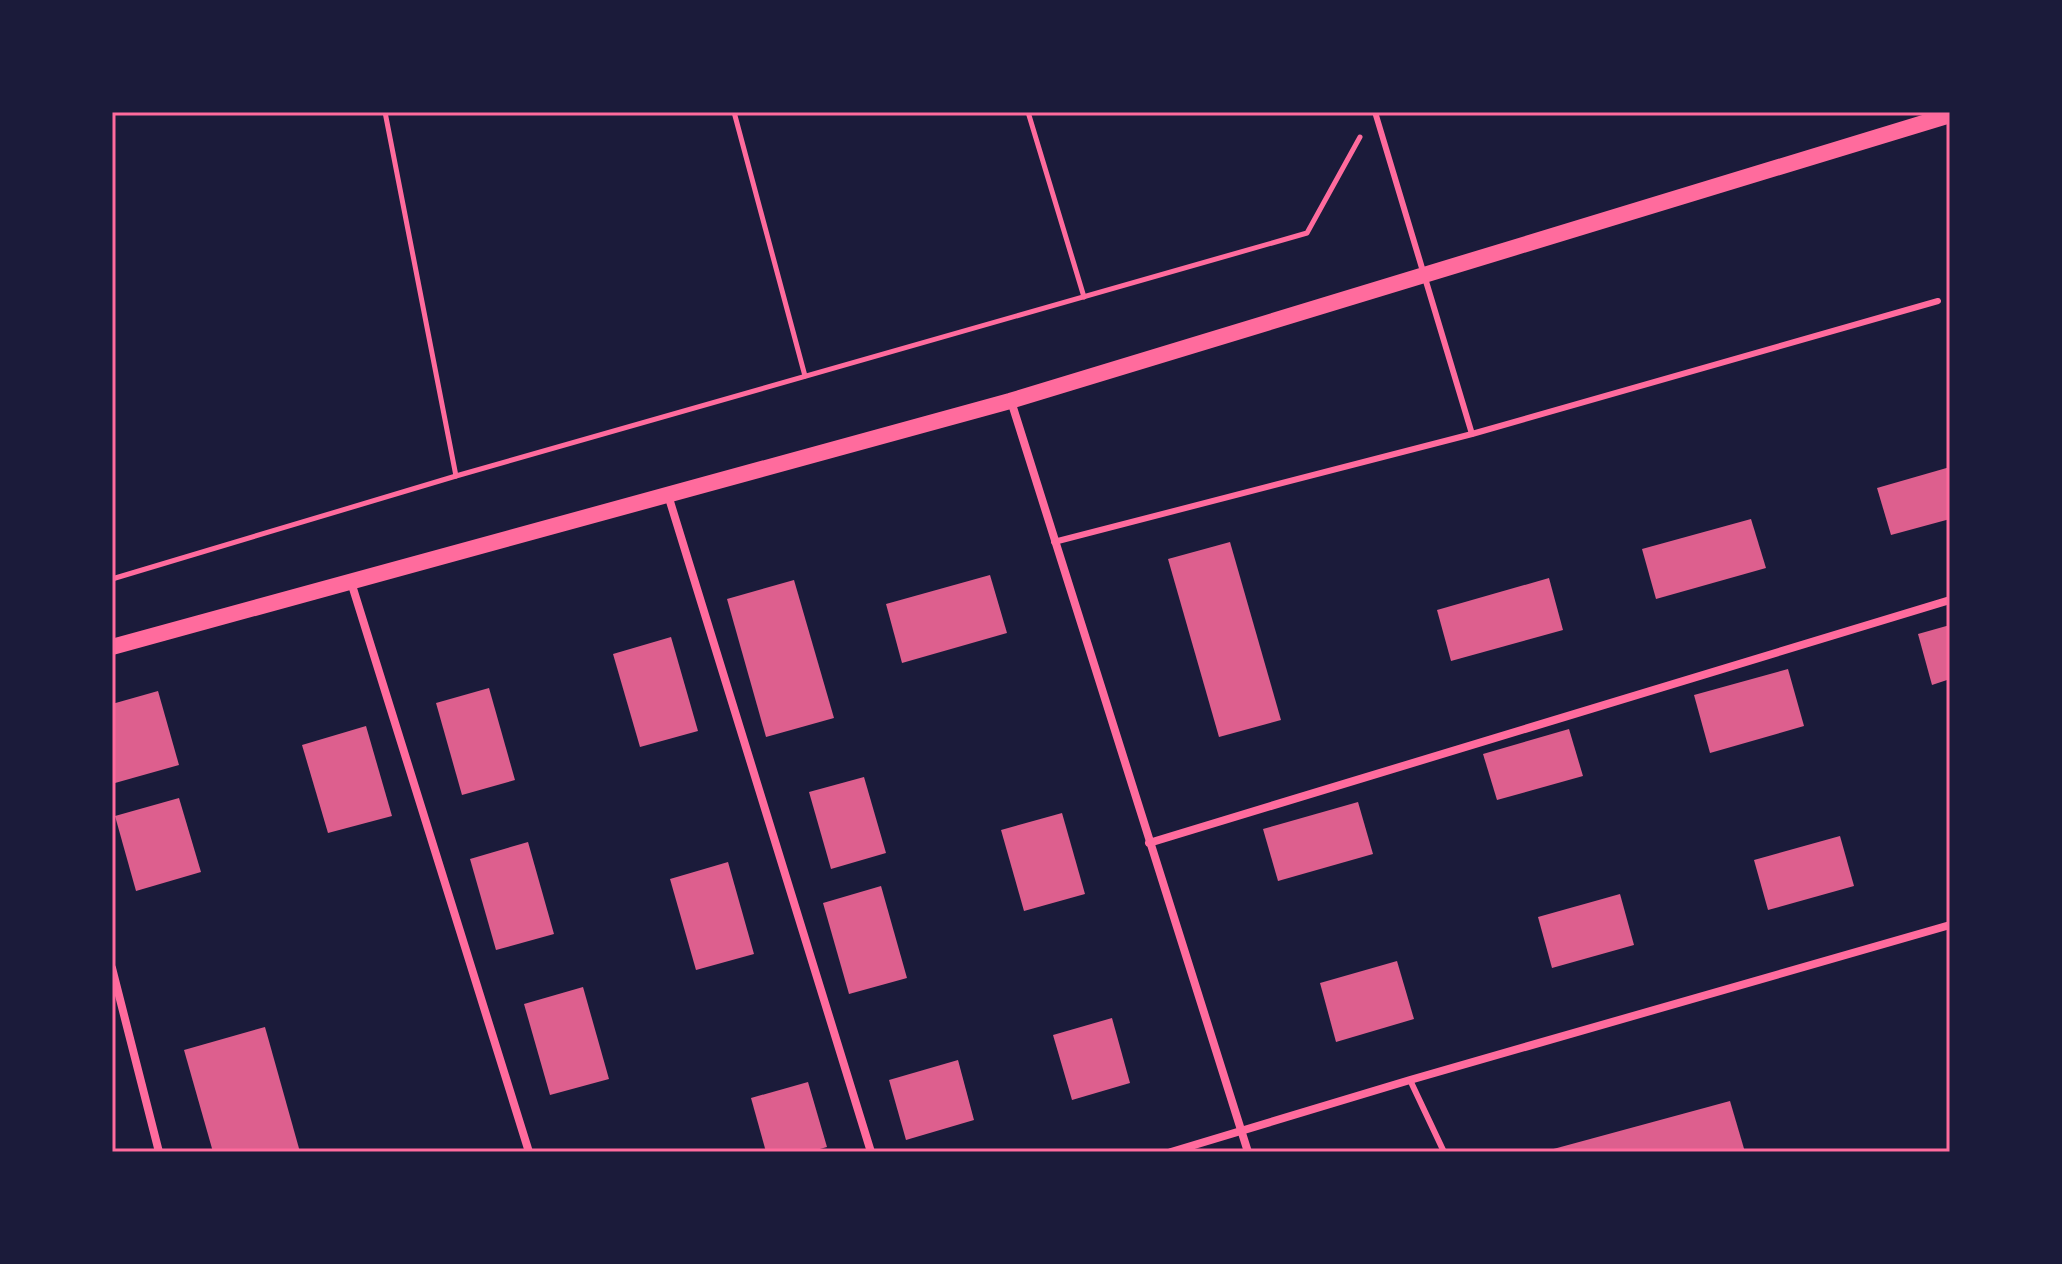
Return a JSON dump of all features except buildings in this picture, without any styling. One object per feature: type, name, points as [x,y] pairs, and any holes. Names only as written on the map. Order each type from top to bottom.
[{"type":"main road","points":[[112,647],[1010,401],[1950,115]]},
{"type":"street","points":[[1010,401],[1248,1152]]},
{"type":"street","points":[[667,494],[871,1152]]},
{"type":"street","points":[[351,581],[529,1152]]},
{"type":"street","points":[[1149,843],[1950,600]]},
{"type":"street","points":[[1171,1152],[1950,925]]},
{"type":"street","points":[[112,968],[159,1152]]},
{"type":"lane","points":[[1375,112],[1472,434]]},
{"type":"lane","points":[[1054,542],[1472,434],[1938,301]]},
{"type":"lane","points":[[1410,1080],[1444,1152]]},
{"type":"path","points":[[385,112],[456,476]]},
{"type":"path","points":[[734,112],[805,376]]},
{"type":"path","points":[[1028,112],[1084,297]]},
{"type":"path","points":[[112,579],[456,476],[1307,233],[1367,125]]}]
